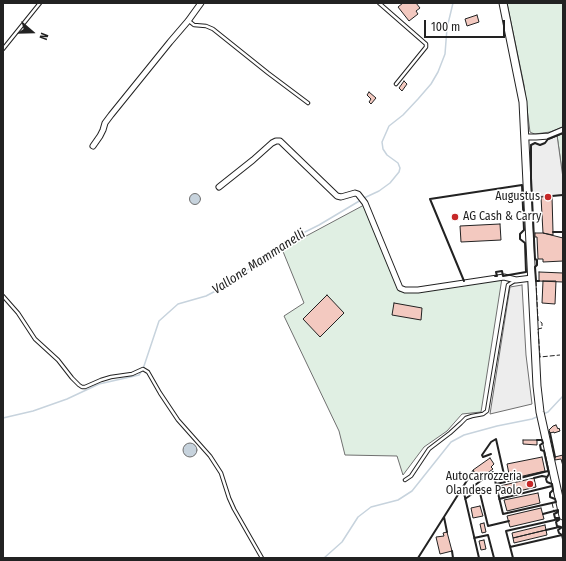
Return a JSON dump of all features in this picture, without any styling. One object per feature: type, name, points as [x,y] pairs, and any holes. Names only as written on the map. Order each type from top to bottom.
[{"type":"main road","points":[[504,3],[522,95],[526,137],[537,386],[540,416],[563,516]]},
{"type":"street","points":[[93,146],[111,115],[201,3]]},
{"type":"street","points":[[526,137],[549,136],[563,130]]},
{"type":"street","points":[[219,187],[272,143],[280,141],[337,196],[341,197],[355,193],[360,196],[365,203],[400,288],[404,290],[418,290],[504,277],[516,280],[532,278]]},
{"type":"lane","points":[[3,48],[40,3]]},
{"type":"lane","points":[[379,3],[426,44],[426,47],[396,84]]},
{"type":"lane","points":[[188,21],[194,25],[206,26],[213,29],[308,103]]},
{"type":"lane","points":[[405,480],[411,476],[429,448],[450,433],[466,418],[483,414],[487,411],[508,285],[516,280]]},
{"type":"lane","points":[[3,296],[18,313],[35,339],[58,360],[72,378],[82,387],[86,387],[111,377],[132,374],[143,369],[148,372],[178,420],[210,456],[221,473],[234,509],[262,558]]},
{"type":"green space","points":[[507,3],[563,3],[563,127],[550,132],[535,134],[530,132],[524,85]]},
{"type":"green space","points":[[563,133],[563,178],[557,135]]},
{"type":"green space","points":[[364,205],[399,291],[419,291],[502,278],[481,412],[462,414],[447,431],[424,447],[403,475],[397,456],[345,455],[339,431],[284,316],[304,303],[282,249]]},
{"type":"shaded area","points":[[557,135],[563,178],[563,195],[532,197],[531,145],[535,143],[540,145]]},
{"type":"shaded area","points":[[195,193],[199,195],[201,199],[199,203],[195,205],[191,203],[189,199],[191,195]]},
{"type":"shaded area","points":[[522,285],[526,355],[532,404],[490,414],[510,287]]},
{"type":"shaded area","points":[[190,443],[195,445],[197,450],[195,455],[190,457],[185,455],[183,450],[185,445]]},
{"type":"building","points":[[403,3],[416,3],[420,8],[416,11],[418,14],[409,21],[398,7]]},
{"type":"building","points":[[477,15],[479,22],[467,26],[465,19]]},
{"type":"building","points":[[404,81],[407,84],[402,91],[399,88]]},
{"type":"building","points":[[369,92],[376,98],[371,104],[369,102],[371,99],[367,95]]},
{"type":"building","points":[[552,196],[553,235],[543,233],[541,197]]},
{"type":"building","points":[[500,224],[501,240],[461,242],[460,226]]},
{"type":"building","points":[[535,233],[543,233],[563,238],[563,261],[543,262],[543,259],[538,259],[537,237],[535,237]]},
{"type":"building","points":[[539,272],[563,273],[563,282],[539,281]]},
{"type":"building","points":[[543,281],[556,281],[555,304],[542,303]]},
{"type":"building","points":[[327,295],[344,313],[320,337],[303,319]]},
{"type":"building","points":[[394,303],[422,308],[421,320],[392,315]]},
{"type":"building","points":[[556,425],[560,431],[550,433],[549,430]]},
{"type":"building","points":[[523,440],[537,440],[537,445],[523,444]]},
{"type":"building","points":[[563,455],[563,466],[561,459],[555,460],[555,457]]},
{"type":"building","points":[[542,457],[545,471],[510,479],[507,464]]},
{"type":"building","points":[[490,458],[494,464],[491,467],[493,469],[479,479],[473,470]]},
{"type":"building","points":[[534,478],[536,487],[502,495],[500,486]]},
{"type":"building","points":[[538,493],[540,503],[507,511],[504,500]]},
{"type":"building","points":[[480,506],[483,516],[473,518],[471,508]]},
{"type":"building","points":[[541,508],[544,519],[510,527],[507,516]]},
{"type":"building","points":[[484,523],[486,532],[482,533],[480,524]]},
{"type":"building","points":[[545,525],[546,530],[513,538],[512,533]]},
{"type":"building","points":[[546,530],[547,535],[514,543],[513,538]]},
{"type":"building","points":[[447,532],[452,551],[440,554],[436,537],[444,536],[443,533]]},
{"type":"building","points":[[484,540],[486,549],[481,550],[479,541]]},
{"type":"waterway","name":"Vallone Mammanelli","points":[[364,198],[379,191],[390,183],[399,172],[400,168],[398,163],[387,155],[383,149],[382,142],[389,126],[403,115],[418,99],[431,84],[438,72],[445,54],[447,28],[453,3]]},
{"type":"waterway","name":"Vallone Mammanelli","points":[[3,418],[33,411],[67,399],[99,384],[139,375],[143,369],[159,321],[178,304],[206,296],[229,284],[283,243],[319,225],[361,200]]},
{"type":"waterway","points":[[543,414],[548,412],[563,396]]},
{"type":"waterway","points":[[324,558],[342,542],[358,517],[371,507],[398,500],[412,491],[451,442],[464,435],[539,416]]},
{"type":"fence","points":[[536,281],[538,320],[542,323],[542,328],[538,329],[540,357],[560,355]]},
{"type":"fence","points":[[552,503],[554,511]]},
{"type":"wall","points":[[539,281],[536,281],[535,267],[537,265],[537,260],[535,259],[531,145],[535,143],[540,145],[545,143],[548,139],[563,133]]},
{"type":"wall","points":[[464,281],[430,199],[522,185],[524,230],[520,234],[520,239],[525,243],[526,272],[503,276],[502,271],[496,272],[497,276],[495,276]]},
{"type":"wall","points":[[552,196],[563,195]]},
{"type":"wall","points":[[553,232],[563,232]]},
{"type":"wall","points":[[550,433],[555,457]]},
{"type":"wall","points":[[491,454],[483,457],[482,455],[491,442],[496,439],[505,479]]},
{"type":"wall","points":[[479,558],[464,493],[493,472],[503,514],[556,502],[555,499],[550,497],[550,493],[553,490],[552,484],[547,482],[546,479],[549,474],[544,451],[541,450],[540,445],[543,443],[542,440],[537,440]]},
{"type":"wall","points":[[418,558],[473,471]]},
{"type":"wall","points":[[508,481],[548,471]]},
{"type":"wall","points":[[534,478],[542,476],[547,477]]},
{"type":"wall","points":[[496,484],[505,482]]},
{"type":"wall","points":[[499,499],[552,486]]},
{"type":"wall","points":[[465,499],[479,489],[488,526],[509,521]]},
{"type":"wall","points":[[543,514],[558,510],[558,512],[554,514],[555,518],[559,518],[556,522],[557,526],[561,527],[558,530],[563,539]]},
{"type":"wall","points":[[444,517],[447,532]]},
{"type":"wall","points":[[513,558],[506,531],[559,519]]},
{"type":"wall","points":[[546,530],[559,527]]},
{"type":"wall","points":[[474,538],[488,535],[494,558]]},
{"type":"wall","points":[[510,547],[562,535]]},
{"type":"wall","points":[[452,551],[453,558]]},
{"type":"place","name":"Augustus","points":[[548,197]]},
{"type":"place","name":"AG Cash & Carry","points":[[455,217]]},
{"type":"place","name":"Autocarrozzeria Olandese Paolo","points":[[530,484]]}]
